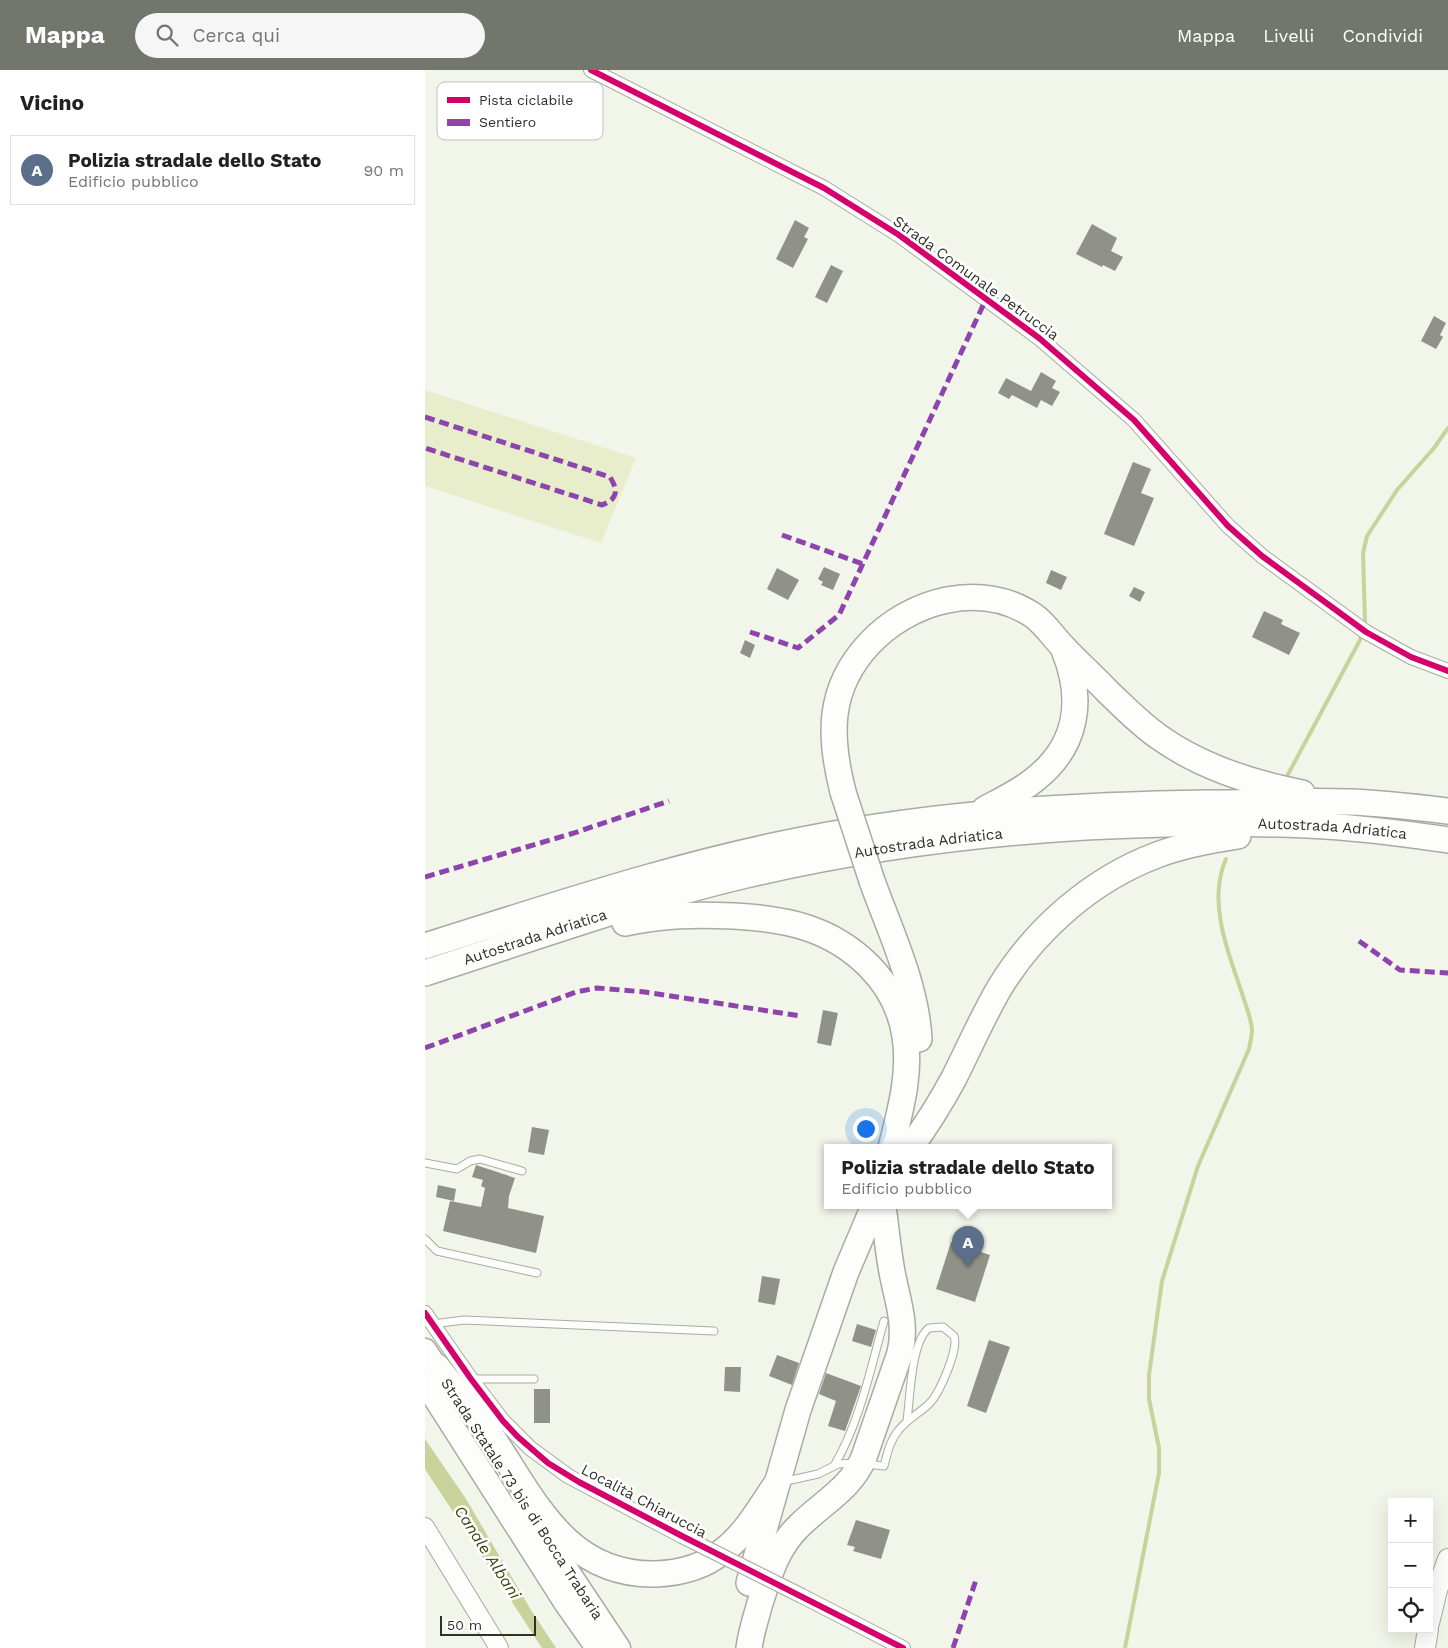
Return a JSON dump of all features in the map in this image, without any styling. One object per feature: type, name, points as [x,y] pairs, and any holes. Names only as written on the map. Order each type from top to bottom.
[{"type":"highway","points":[[896,1144],[909,1109],[915,1083],[918,1058],[918,1028],[908,983],[843,792],[833,739],[839,692],[848,671],[861,652],[878,634],[921,608],[945,600],[988,599],[1008,604],[1033,616],[1046,627],[1063,648],[1139,721],[1158,737],[1194,759],[1227,773],[1255,781],[1345,802]]},
{"type":"highway","points":[[978,814],[1035,780],[1054,761],[1066,742],[1073,724],[1076,700],[1072,674],[1063,648]]},
{"type":"highway","name":"Autostrada Adriatica","points":[[425,946],[641,878],[803,839],[873,827],[978,814],[1127,805],[1345,802],[1448,811]]},
{"type":"highway","name":"Autostrada Adriatica","points":[[436,969],[664,896],[744,876],[850,854],[946,840],[1071,828],[1182,824],[1305,825],[1381,831],[1448,840]]},
{"type":"highway","points":[[912,1144],[945,1093],[1005,979],[1034,941],[1060,915],[1114,875],[1157,855],[1206,841],[1305,825]]},
{"type":"highway","points":[[436,969],[619,924],[666,916],[693,914],[762,918],[796,924],[820,932],[849,948],[876,973],[891,996],[903,1024],[907,1051],[907,1079],[892,1144]]},
{"type":"highway","points":[[732,1648],[736,1627],[760,1551],[796,1416],[852,1255],[873,1209]]},
{"type":"highway","points":[[749,1648],[769,1572],[780,1550],[800,1525],[850,1482],[861,1463],[900,1353],[902,1315],[889,1258],[883,1209]]},
{"type":"highway","points":[[429,1367],[488,1431],[553,1528],[573,1546],[614,1569],[646,1574],[663,1574],[690,1569],[711,1559],[724,1551],[737,1538],[777,1483]]},
{"type":"highway","name":"Strada Statale 73 bis di Bocca Trabaria","points":[[429,1367],[566,1604],[597,1648]]},
{"type":"highway","name":"Strada Statale 73 bis di Bocca Trabaria","points":[[429,1367],[619,1648]]},
{"type":"main road","points":[[1433,1606],[1448,1559]]},
{"type":"main road","points":[[1425,1648],[1427,1633]]},
{"type":"street","name":"Strada Comunale Petruccia","points":[[591,70],[824,188],[899,235],[1039,338],[1134,420],[1229,526],[1262,556],[1362,629],[1411,657],[1448,671]]},
{"type":"street","name":"Località Chiaruccia","points":[[429,1318],[471,1379],[513,1432],[548,1463],[579,1482],[682,1536],[903,1648]]},
{"type":"street","points":[[425,1527],[499,1648]]},
{"type":"lane","points":[[425,1163],[457,1169],[470,1161],[480,1159],[521,1171]]},
{"type":"lane","points":[[425,1241],[437,1251],[537,1273]]},
{"type":"lane","points":[[429,1318],[713,1331]]},
{"type":"lane","points":[[833,1466],[845,1448],[862,1402],[884,1321]]},
{"type":"lane","points":[[777,1483],[818,1474],[833,1466],[844,1463],[884,1466],[893,1438],[907,1421],[930,1403],[943,1381],[955,1346],[955,1339],[951,1332],[943,1327],[929,1328],[921,1338],[915,1354],[907,1421]]},
{"type":"lane","points":[[471,1379],[534,1379]]},
{"type":"shaded area","points":[[425,390],[636,458],[601,543],[425,486]]},
{"type":"water","name":"Canale Albani","points":[[425,1439],[466,1499],[531,1610],[556,1648],[542,1648],[425,1469]]},
{"type":"building","points":[[795,220],[809,228],[804,237],[808,239],[793,268],[776,259]]},
{"type":"building","points":[[1092,224],[1117,238],[1111,251],[1123,257],[1115,271],[1103,265],[1102,267],[1076,254]]},
{"type":"building","points":[[831,265],[843,271],[827,303],[815,297]]},
{"type":"building","points":[[1434,316],[1446,323],[1440,335],[1443,337],[1436,349],[1421,341]]},
{"type":"building","points":[[1041,372],[1056,381],[1052,388],[1060,392],[1052,406],[1041,400],[1037,408],[1012,395],[1009,399],[998,393],[1006,378],[1031,391]]},
{"type":"building","points":[[1133,462],[1151,469],[1141,493],[1154,498],[1134,546],[1104,534]]},
{"type":"building","points":[[824,567],[840,574],[833,590],[821,585],[823,582],[818,579]]},
{"type":"building","points":[[777,568],[799,580],[788,600],[767,589]]},
{"type":"building","points":[[1051,570],[1067,577],[1061,590],[1046,583]]},
{"type":"building","points":[[1134,587],[1145,592],[1140,602],[1129,596]]},
{"type":"building","points":[[1264,611],[1283,620],[1281,624],[1300,633],[1289,655],[1252,637]]},
{"type":"building","points":[[745,640],[755,645],[750,658],[740,653]]},
{"type":"building","points":[[823,1010],[838,1013],[831,1046],[817,1043]]},
{"type":"building","points":[[532,1127],[549,1130],[544,1155],[528,1152]]},
{"type":"building","points":[[476,1165],[515,1178],[509,1196],[508,1208],[544,1216],[536,1253],[443,1231],[450,1201],[481,1207],[485,1188],[481,1186],[483,1180],[472,1177]]},
{"type":"building","points":[[438,1185],[456,1189],[454,1201],[436,1197]]},
{"type":"building","points":[[951,1242],[990,1255],[975,1302],[936,1289]]},
{"type":"building","points":[[762,1276],[780,1279],[775,1305],[758,1302]]},
{"type":"building","points":[[857,1324],[876,1330],[871,1347],[852,1341]]},
{"type":"building","points":[[989,1340],[1010,1347],[986,1413],[967,1406]]},
{"type":"building","points":[[777,1355],[799,1363],[792,1385],[769,1376]]},
{"type":"building","points":[[725,1367],[741,1367],[740,1392],[724,1391]]},
{"type":"building","points":[[826,1373],[861,1386],[845,1431],[828,1426],[836,1401],[819,1394]]},
{"type":"building","points":[[534,1389],[550,1389],[550,1423],[534,1423]]},
{"type":"building","points":[[856,1520],[890,1530],[881,1559],[853,1551],[855,1547],[847,1545]]},
{"type":"waterway","points":[[1364,625],[1363,553],[1367,536],[1397,490],[1434,448],[1448,428]]},
{"type":"waterway","points":[[1285,780],[1360,640],[1362,632]]},
{"type":"waterway","points":[[1125,1648],[1159,1473],[1159,1448],[1149,1399],[1149,1375],[1162,1281],[1198,1166],[1249,1049],[1252,1035],[1250,1020],[1226,944],[1219,909],[1221,875],[1226,859]]},
{"type":"marked path","points":[[750,632],[798,648],[839,615],[986,299]]},
{"type":"marked path","points":[[425,417],[610,477],[615,486],[615,494],[611,500],[602,505],[425,448]]},
{"type":"marked path","points":[[782,535],[863,564]]},
{"type":"marked path","points":[[425,877],[574,833],[669,801]]},
{"type":"marked path","points":[[1359,941],[1400,970],[1448,973]]},
{"type":"marked path","points":[[425,1048],[576,992],[597,988],[645,992],[801,1016]]},
{"type":"marked path","points":[[953,1648],[976,1580]]},
{"type":"cycle path","points":[[591,70],[824,188],[899,235],[1039,338],[1134,420],[1228,526],[1262,556],[1366,632],[1411,657],[1448,671]]},
{"type":"cycle path","points":[[425,1313],[503,1421],[548,1463],[579,1482],[682,1536],[903,1648]]},
{"type":"place","name":"Polizia stradale dello Stato","points":[[968,1267]]}]
